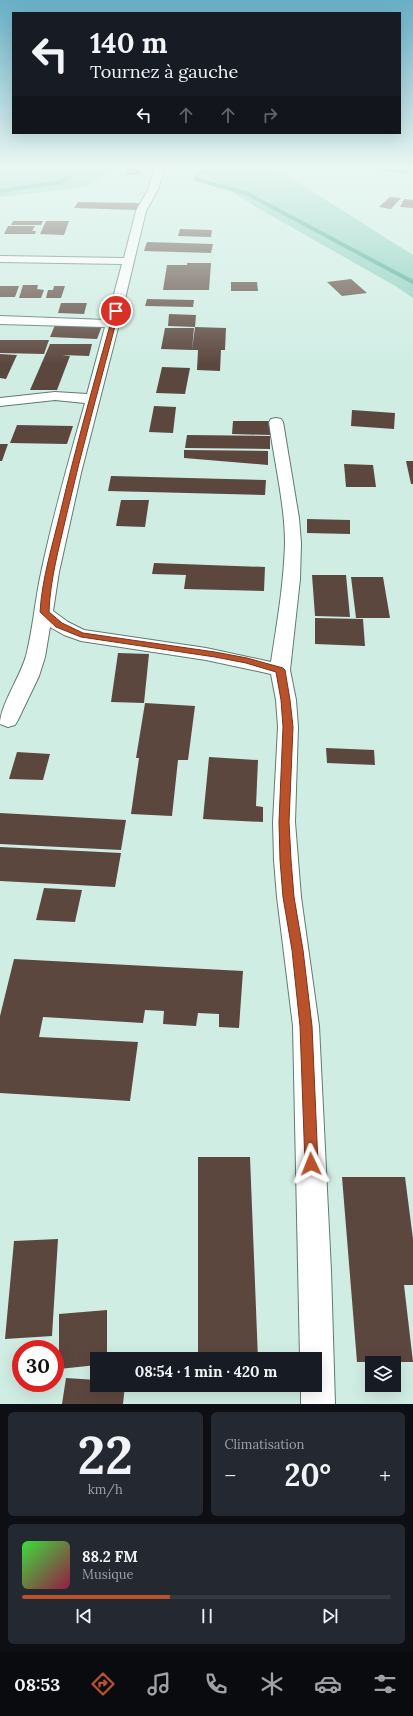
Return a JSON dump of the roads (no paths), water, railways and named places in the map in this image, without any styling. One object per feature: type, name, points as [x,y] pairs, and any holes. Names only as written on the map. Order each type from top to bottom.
[{"type":"street","points":[[8,720],[29,676],[35,657],[50,572],[73,472],[113,324],[135,234]]},
{"type":"street","points":[[0,259],[128,261]]},
{"type":"street","points":[[0,320],[113,324]]},
{"type":"street","points":[[0,402],[55,396],[93,399]]},
{"type":"street","points":[[276,422],[291,518],[293,543],[291,579],[280,670],[286,700],[288,727],[284,822],[288,897],[297,950],[306,1026],[315,1271],[318,1404]]},
{"type":"street","points":[[44,612],[59,625],[81,635],[215,654],[280,670]]},
{"type":"waterway","points":[[322,234],[413,282]]}]
